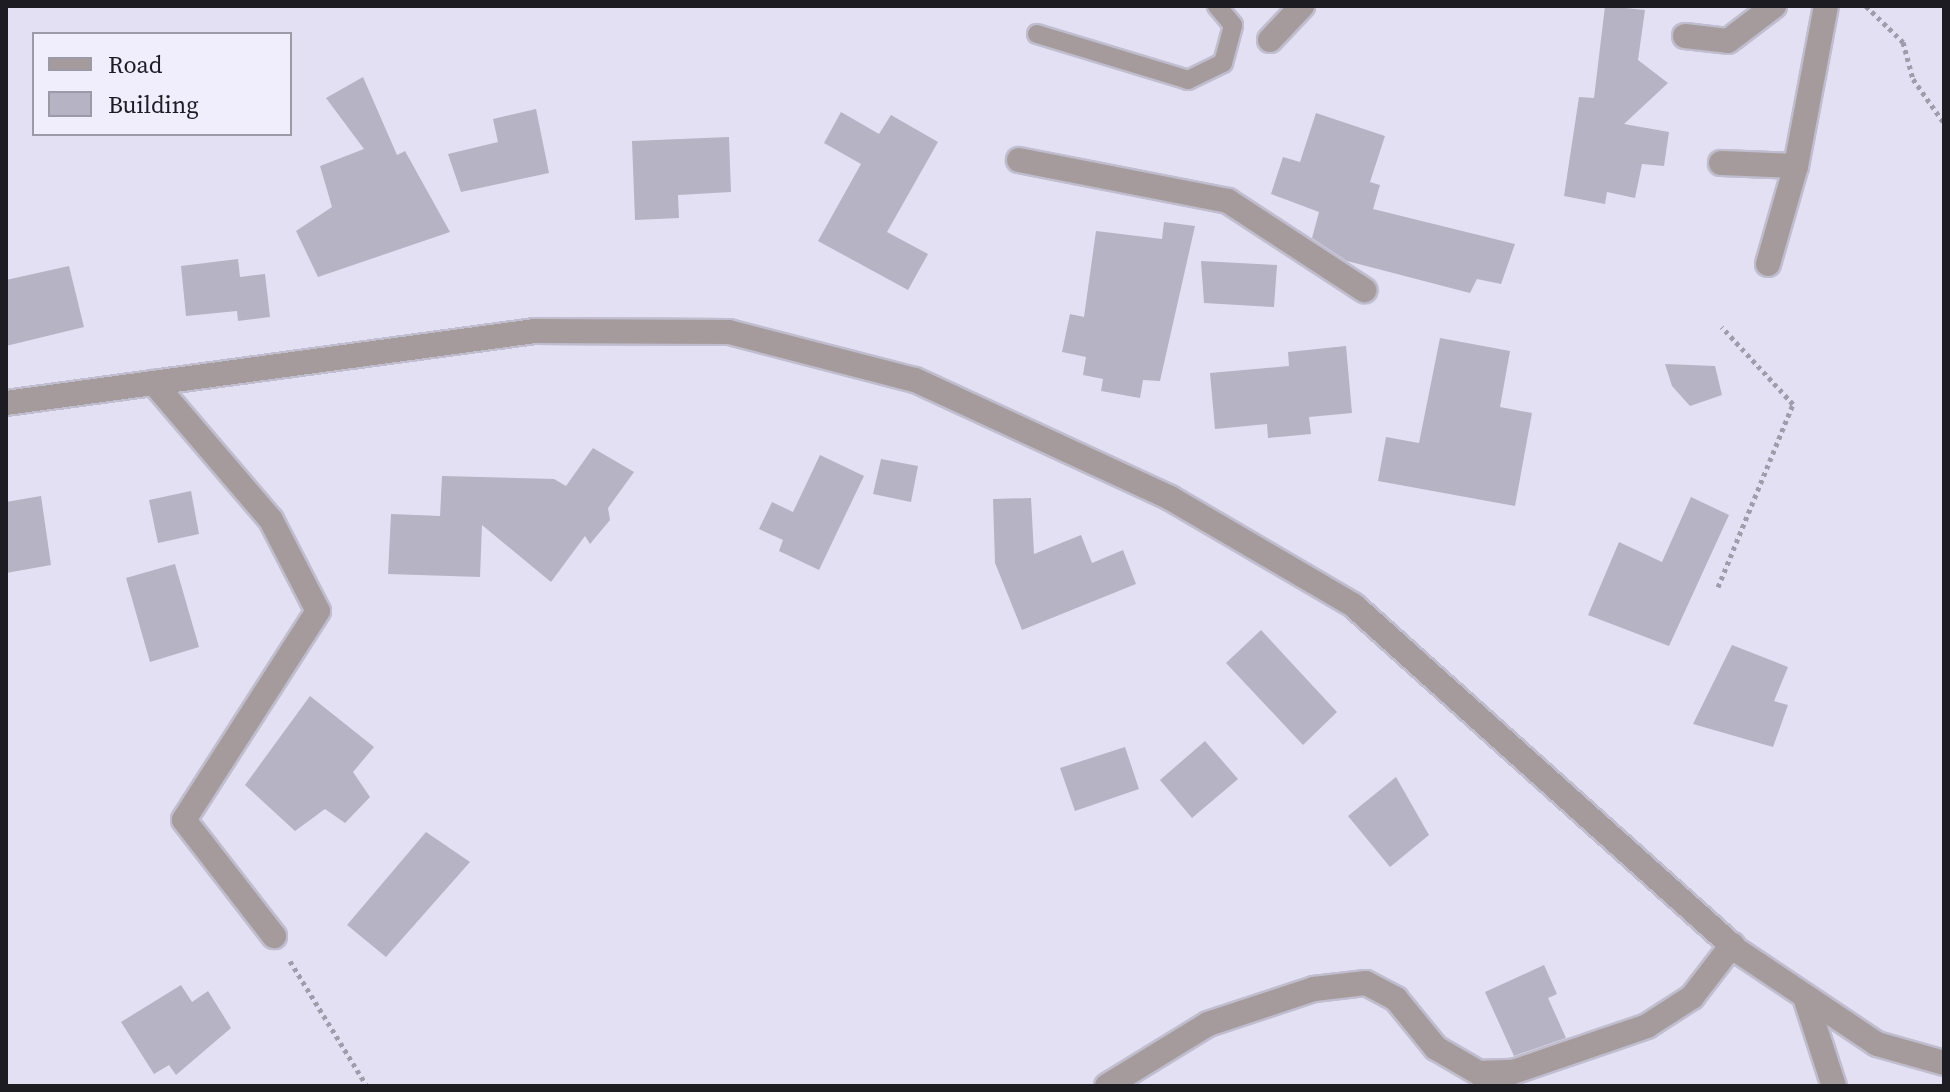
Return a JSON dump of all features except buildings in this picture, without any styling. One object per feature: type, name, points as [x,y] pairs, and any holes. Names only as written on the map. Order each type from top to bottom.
[{"type":"street","points":[[1270,40],[1302,6]]},
{"type":"street","points":[[1685,36],[1728,41],[1774,6]]},
{"type":"street","points":[[1768,264],[1796,166],[1826,6]]},
{"type":"street","points":[[1019,160],[1228,201],[1364,290]]},
{"type":"street","points":[[1721,163],[1796,166]]},
{"type":"street","points":[[6,403],[535,331],[729,332],[915,380],[1170,498],[1353,605],[1732,945],[1806,1000],[1877,1044],[1944,1063]]},
{"type":"street","points":[[154,383],[271,520],[318,611],[184,820],[274,936]]},
{"type":"street","points":[[1107,1086],[1208,1024],[1314,989],[1366,983],[1396,999],[1436,1048],[1479,1073],[1513,1072],[1647,1026],[1692,997],[1732,945]]},
{"type":"street","points":[[1806,1000],[1834,1086]]},
{"type":"lane","points":[[1037,34],[1188,80],[1223,63],[1233,25],[1217,6]]},
{"type":"path","points":[[1866,6],[1903,42],[1913,79],[1944,123]]},
{"type":"path","points":[[1718,587],[1793,404],[1722,327]]},
{"type":"path","points":[[274,936],[367,1086]]}]
